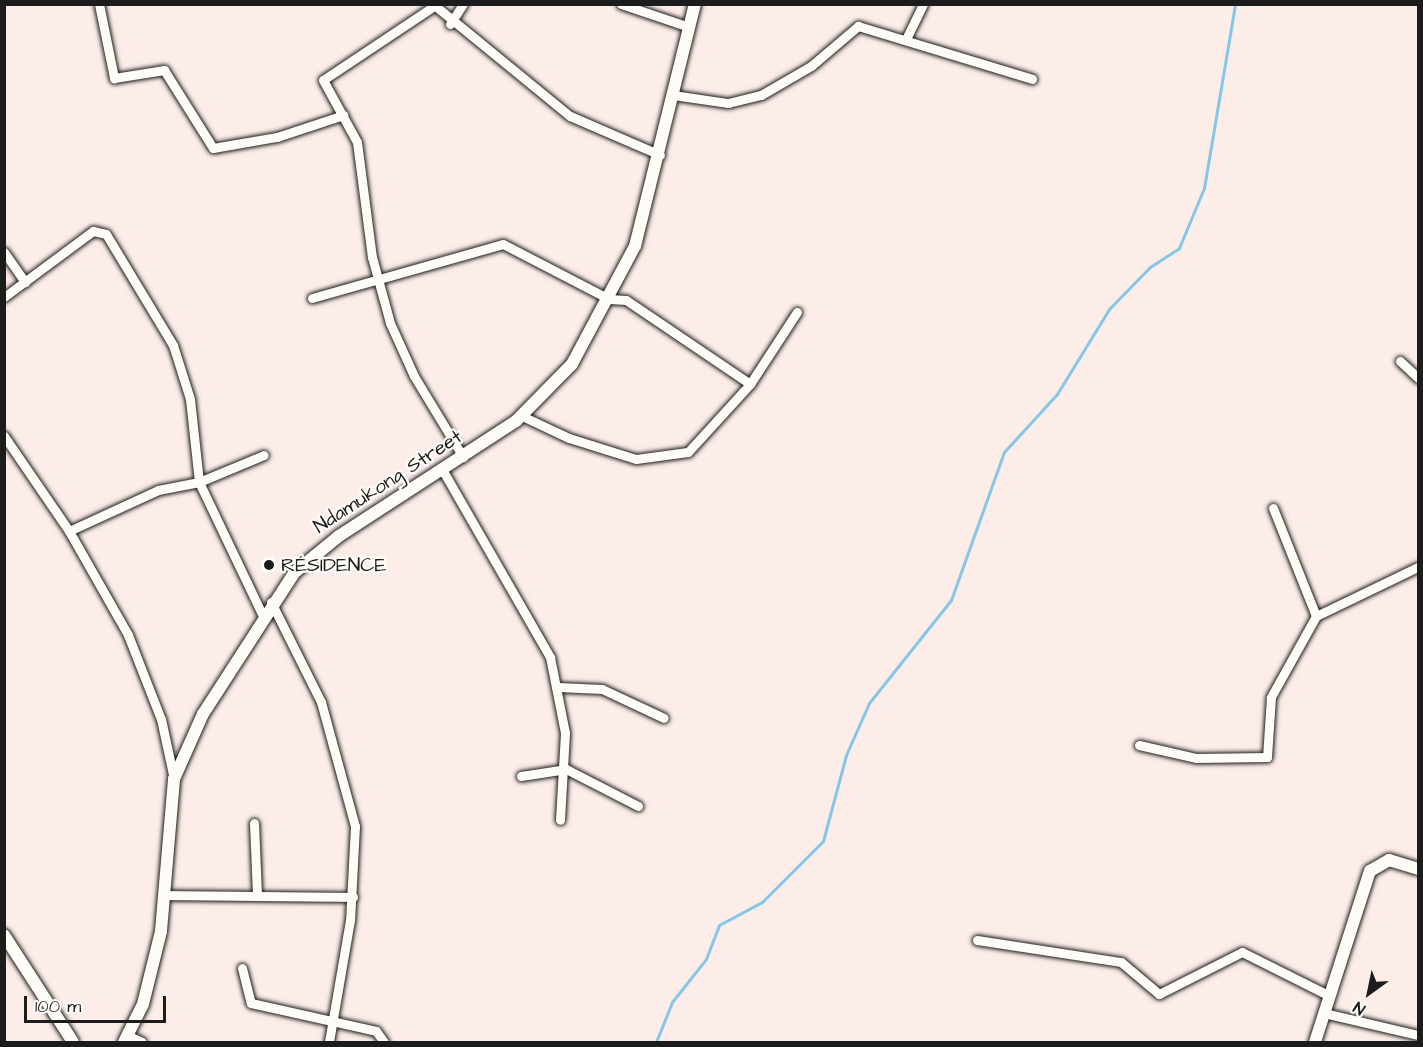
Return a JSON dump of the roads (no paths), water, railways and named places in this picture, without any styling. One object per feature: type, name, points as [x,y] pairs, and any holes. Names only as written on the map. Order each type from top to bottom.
[{"type":"main road","name":"Ndamukong Street","points":[[126,1039],[153,969],[165,895],[174,779],[203,714],[271,602],[316,553],[443,471],[522,416],[572,364],[609,299],[635,246],[660,155],[695,4]]},
{"type":"main road","points":[[1315,1042],[1370,871],[1389,860],[1419,869]]},
{"type":"main road","points":[[4,935],[73,1042]]},
{"type":"street","points":[[99,4],[114,78],[164,70],[213,148],[343,115]]},
{"type":"street","points":[[450,24],[463,4]]},
{"type":"street","points":[[621,4],[690,27]]},
{"type":"street","points":[[906,39],[923,4]]},
{"type":"street","points":[[463,457],[398,345],[379,280],[357,142],[326,88],[328,73],[434,5],[450,24],[570,116],[660,155]]},
{"type":"street","points":[[673,95],[728,103],[761,95],[811,66],[858,26],[1032,79]]},
{"type":"street","points":[[4,297],[93,231],[105,234],[180,363],[199,482],[263,616]]},
{"type":"street","points":[[312,298],[503,244],[609,299],[626,300],[750,384]]},
{"type":"street","points":[[4,252],[25,282]]},
{"type":"street","points":[[522,416],[621,455],[672,456],[700,444],[750,384],[797,312]]},
{"type":"street","points":[[1400,361],[1419,378]]},
{"type":"street","points":[[4,436],[69,531],[141,664],[174,779]]},
{"type":"street","points":[[69,531],[158,490],[199,482],[264,455]]},
{"type":"street","points":[[443,471],[534,622],[558,687],[566,769],[560,820]]},
{"type":"street","points":[[1273,508],[1316,616]]},
{"type":"street","points":[[1139,745],[1196,758],[1267,757],[1270,697],[1316,616],[1419,567]]},
{"type":"street","points":[[271,602],[321,702],[337,749],[354,826],[353,897],[329,1042]]},
{"type":"street","points":[[558,687],[602,689],[664,718]]},
{"type":"street","points":[[521,777],[566,769],[638,806]]},
{"type":"street","points":[[254,823],[257,896]]},
{"type":"street","points":[[165,895],[353,897]]},
{"type":"street","points":[[977,940],[1121,962],[1159,994],[1242,952],[1330,996]]},
{"type":"street","points":[[242,968],[250,1003],[376,1031],[384,1042]]},
{"type":"street","points":[[1324,1013],[1419,1035]]},
{"type":"street","points":[[126,1039],[142,1042]]},
{"type":"waterway","points":[[656,1042],[672,1002],[706,959],[719,925],[762,902],[823,841],[846,755],[869,703],[951,600],[1004,452],[1057,394],[1109,309],[1150,267],[1179,248],[1204,188],[1235,4]]},
{"type":"place","name":"RÉSIDENCE","points":[[269,565]]}]
